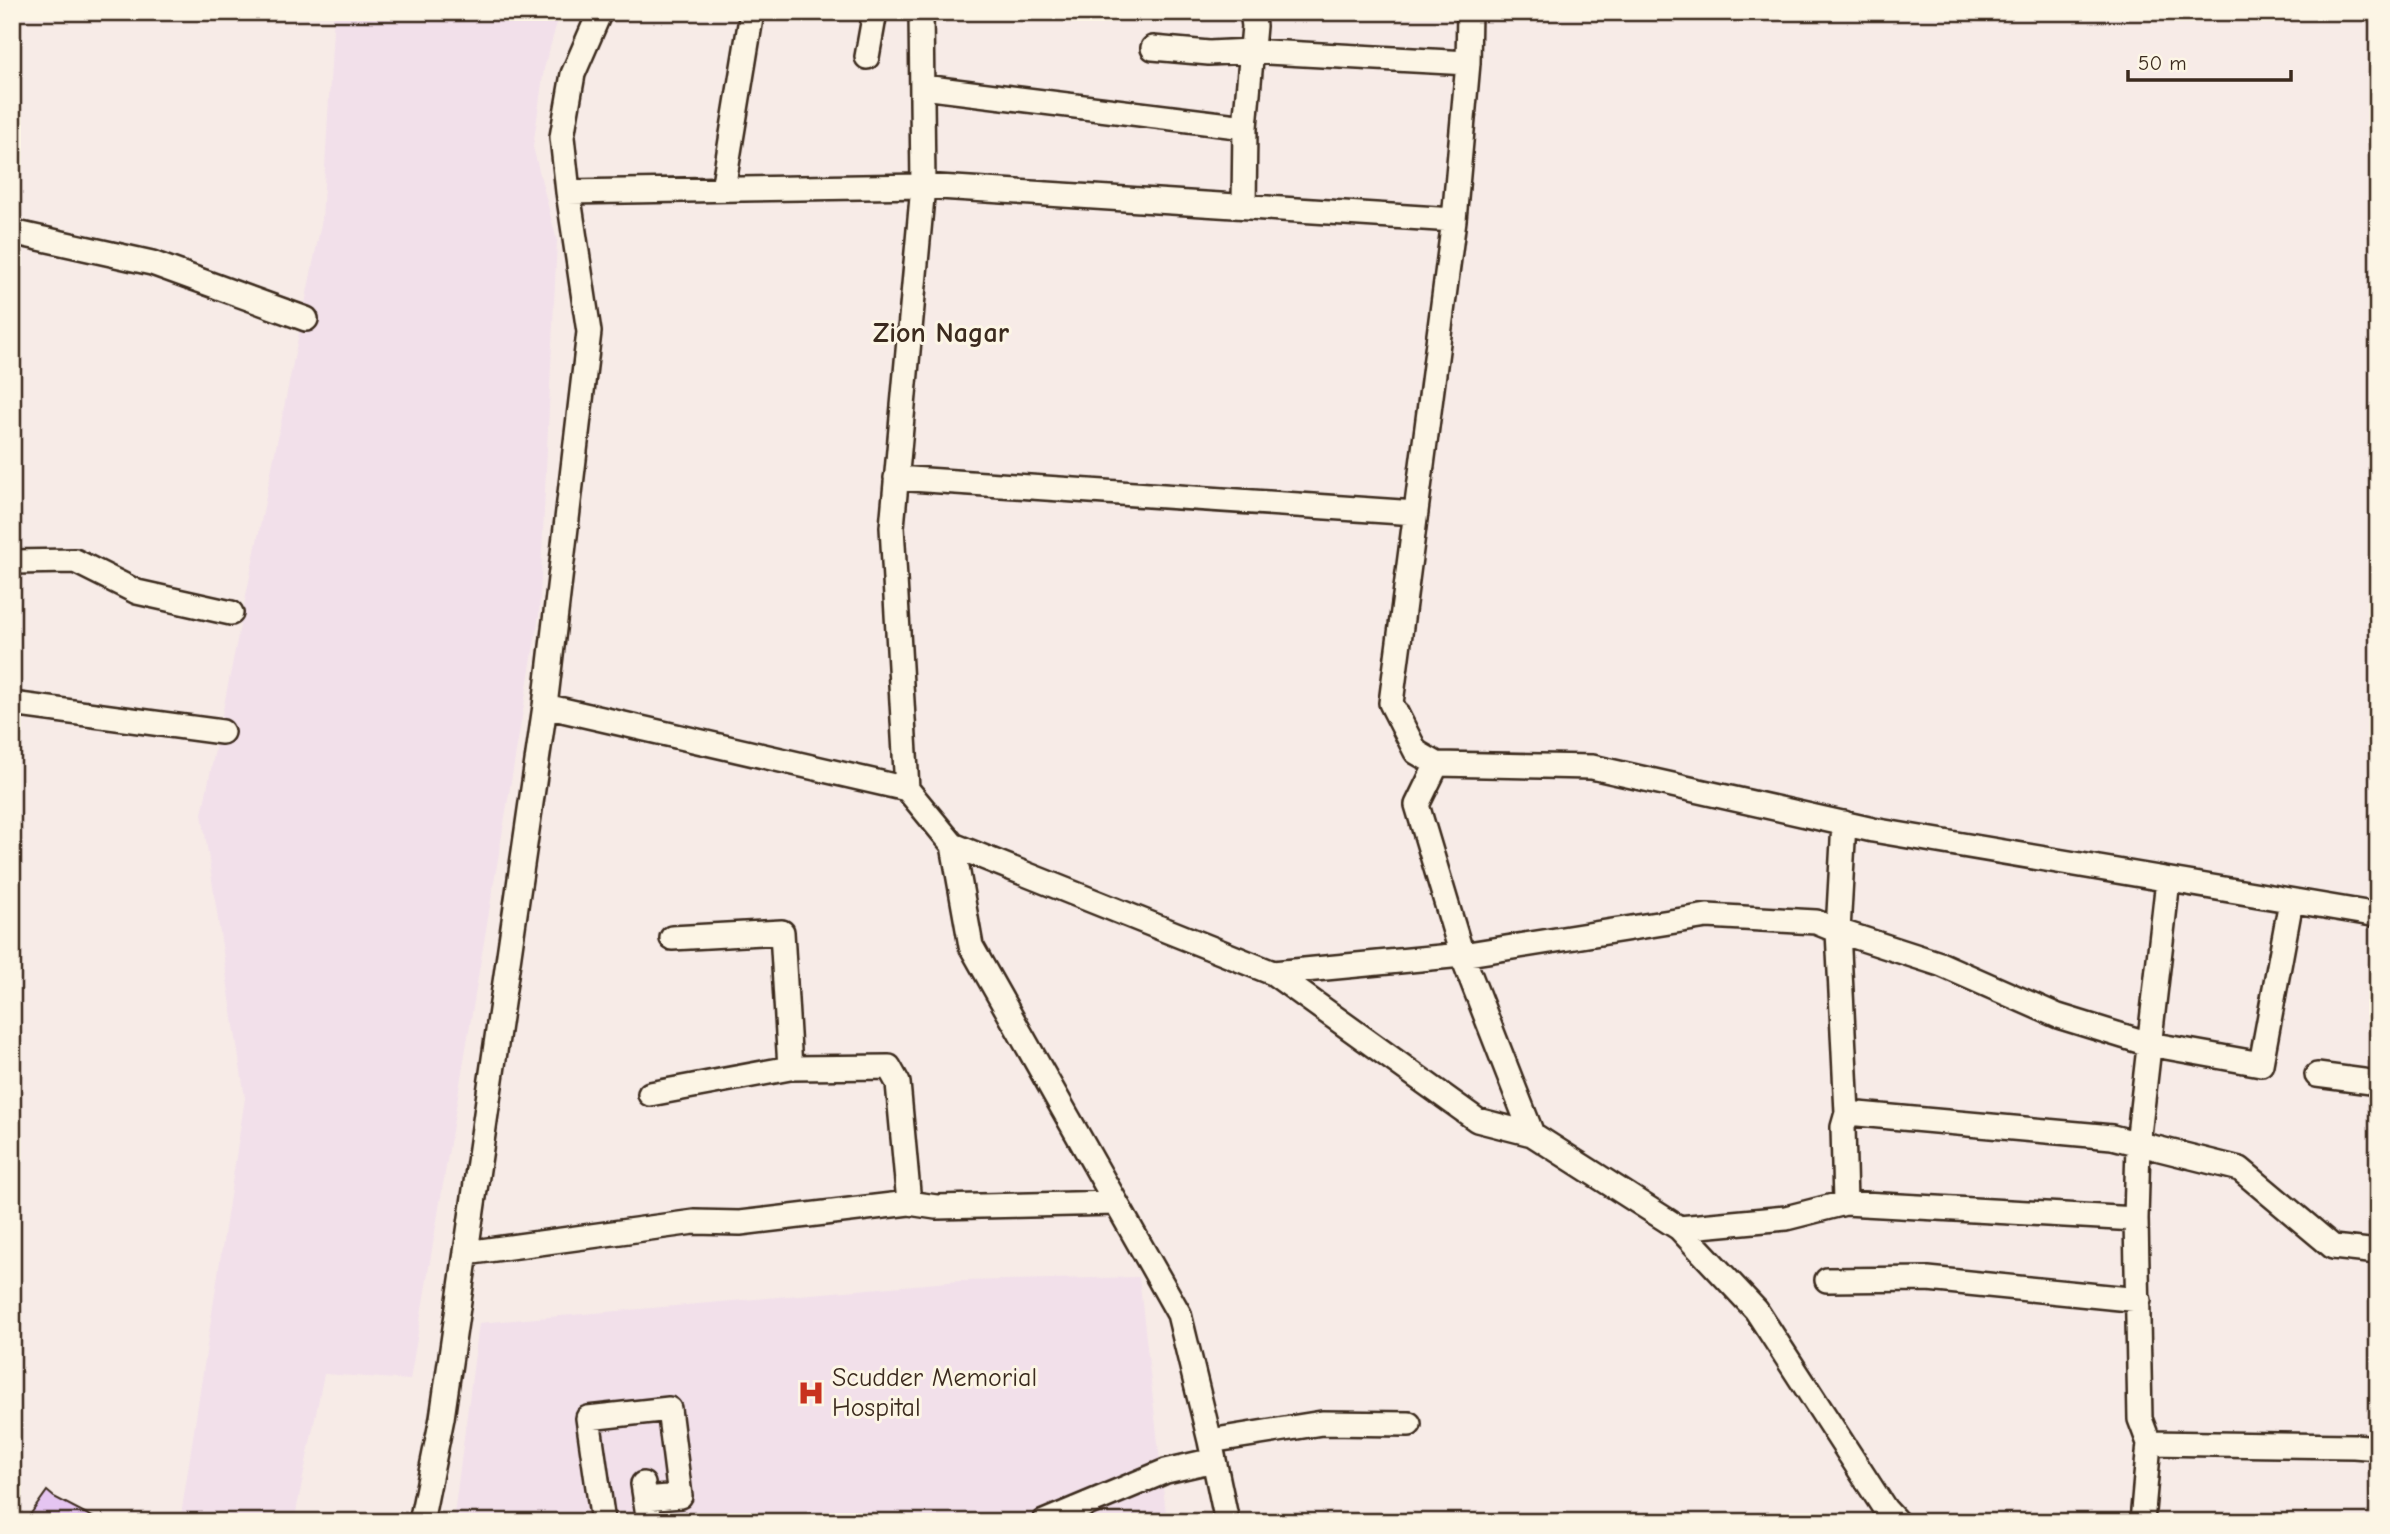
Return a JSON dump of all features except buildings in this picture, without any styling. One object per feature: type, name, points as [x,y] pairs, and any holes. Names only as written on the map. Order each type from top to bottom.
[{"type":"street","points":[[421,1522],[442,1418],[545,706],[589,332],[562,137],[573,74],[600,12]]},
{"type":"street","points":[[723,189],[752,12]]},
{"type":"street","points":[[867,57],[875,12]]},
{"type":"street","points":[[921,12],[923,186],[891,527],[907,789],[953,845],[1273,973],[1477,1121],[1532,1133],[1679,1228],[1756,1310],[1885,1509],[1897,1522]]},
{"type":"street","points":[[1244,206],[1245,127],[1254,26],[1252,12]]},
{"type":"street","points":[[1469,12],[1468,63],[1454,220],[1391,704],[1416,752],[1437,764],[1592,767],[1873,830],[2378,915]]},
{"type":"street","points":[[1153,48],[1209,54],[1251,51],[1468,63]]},
{"type":"street","points":[[923,87],[1245,127]]},
{"type":"street","points":[[568,192],[923,186],[1454,220]]},
{"type":"street","points":[[12,232],[152,263],[306,319]]},
{"type":"street","points":[[896,478],[1416,513]]},
{"type":"street","points":[[12,562],[75,561],[137,592],[231,613]]},
{"type":"street","points":[[12,704],[222,732]]},
{"type":"street","points":[[545,706],[907,789]]},
{"type":"street","points":[[1437,764],[1417,805],[1462,955],[1532,1133]]},
{"type":"street","points":[[1844,823],[1838,931],[1847,1113],[1843,1127],[1845,1203]]},
{"type":"street","points":[[953,845],[971,947],[1179,1314],[1227,1522]]},
{"type":"street","points":[[2143,1522],[2149,1443],[2140,1419],[2136,1219],[2138,1144],[2168,880]]},
{"type":"street","points":[[1273,973],[1462,955],[1707,916],[1816,922],[1940,964],[2058,1016],[2148,1044],[2261,1064],[2291,901]]},
{"type":"street","points":[[672,938],[782,932],[790,1068]]},
{"type":"street","points":[[650,1094],[790,1068],[889,1067],[898,1083],[909,1203]]},
{"type":"street","points":[[2317,1075],[2378,1083]]},
{"type":"street","points":[[1847,1113],[2112,1136],[2240,1169],[2333,1247],[2378,1252]]},
{"type":"street","points":[[466,1253],[694,1222],[740,1223],[909,1203],[936,1207],[1116,1203]]},
{"type":"street","points":[[1679,1228],[1786,1218],[1845,1203],[2136,1219]]},
{"type":"street","points":[[1827,1280],[1928,1279],[2139,1300]]},
{"type":"street","points":[[603,1522],[588,1418],[669,1409],[680,1496],[646,1502]]},
{"type":"street","points":[[1045,1522],[1212,1451],[1322,1423],[1409,1424]]},
{"type":"street","points":[[2149,1443],[2378,1448]]},
{"type":"shaded area","points":[[334,12],[560,12],[544,69],[533,147],[557,241],[539,616],[410,1380],[324,1374],[294,1522],[180,1522],[245,1098],[202,814],[322,219]]},
{"type":"shaded area","name":"Scudder Memorial Hospital","points":[[1139,1277],[1167,1522],[453,1522],[479,1323],[960,1281]]},
{"type":"place","name":"Scudder Memorial Hospital","points":[[811,1393]]},
{"type":"district","name":"Zion Nagar","points":[[941,333]]}]
